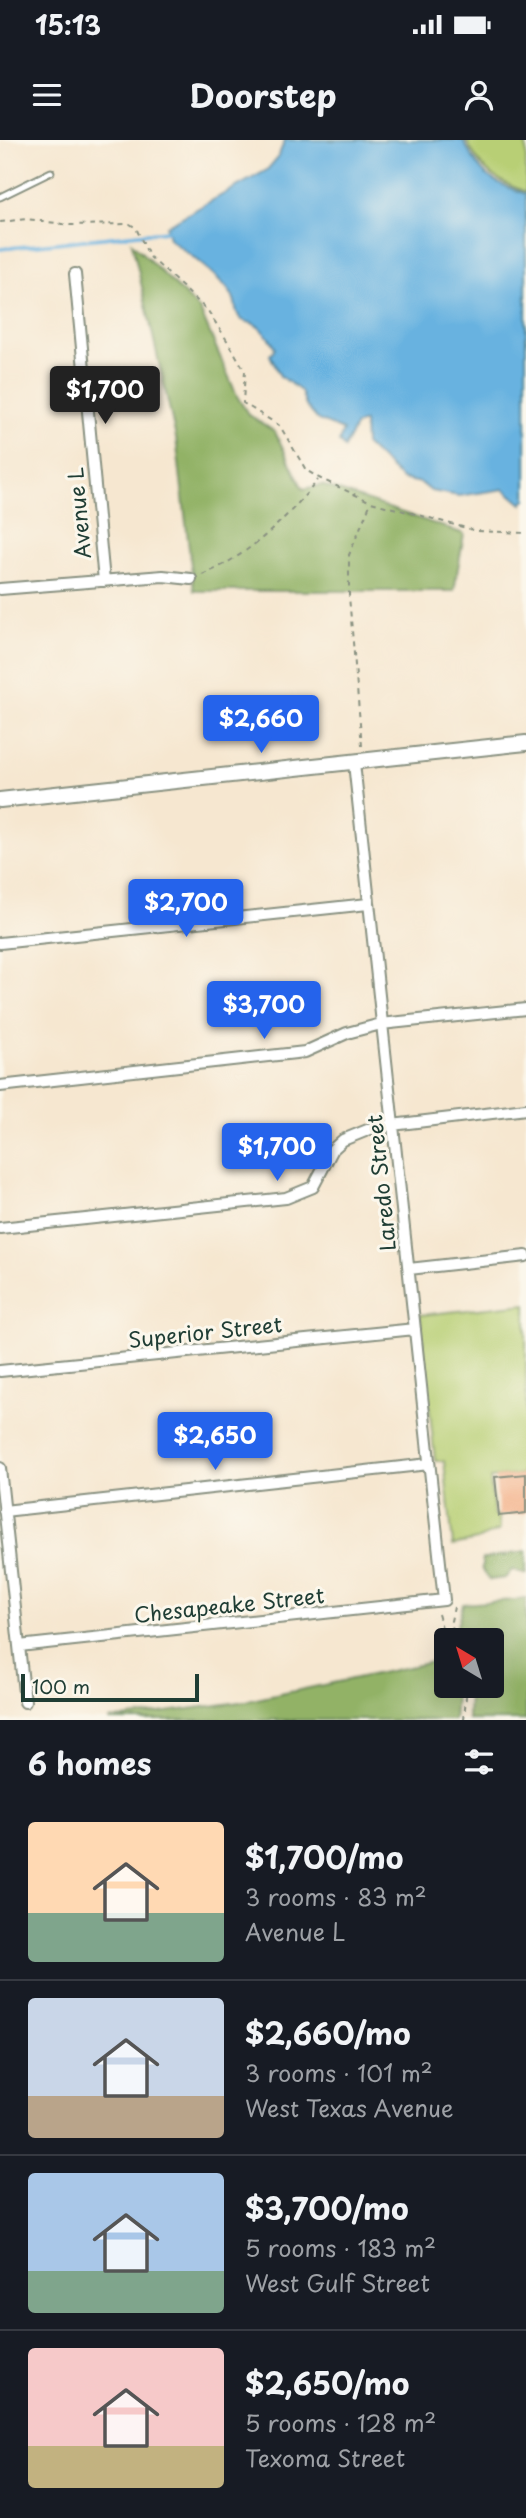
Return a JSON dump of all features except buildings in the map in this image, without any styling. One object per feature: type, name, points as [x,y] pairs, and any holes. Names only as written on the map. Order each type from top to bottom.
[{"type":"street","name":"Avenue L","points":[[75,274],[104,581]]},
{"type":"street","points":[[0,589],[163,576],[191,579]]},
{"type":"street","points":[[0,800],[526,743]]},
{"type":"street","name":"Laredo Street","points":[[358,762],[368,904],[409,1269],[441,1604]]},
{"type":"street","points":[[0,943],[368,904]]},
{"type":"street","points":[[0,1086],[305,1052],[347,1033],[381,1024],[526,1009]]},
{"type":"street","points":[[0,1228],[286,1198],[313,1187],[332,1149],[344,1140],[375,1127],[526,1110]]},
{"type":"street","points":[[409,1269],[526,1256]]},
{"type":"street","name":"Superior Street","points":[[0,1371],[415,1329]]},
{"type":"street","points":[[4,1511],[429,1464]]},
{"type":"street","points":[[0,1468],[25,1702]]},
{"type":"street","name":"Chesapeake Street","points":[[19,1646],[441,1604]]},
{"type":"lane","points":[[0,197],[51,172]]},
{"type":"path","points":[[0,222],[27,219],[70,225],[131,224],[136,228],[149,256],[208,311],[230,345],[245,371],[243,403],[280,426],[306,470],[371,502],[477,531],[526,533]]},
{"type":"path","points":[[191,579],[259,541],[284,520],[318,478]]},
{"type":"path","points":[[358,762],[349,562],[357,530],[371,502]]},
{"type":"path","points":[[440,1628],[441,1604]]},
{"type":"path","points":[[452,1628],[454,1607]]},
{"type":"path","points":[[464,1720],[466,1698]]},
{"type":"green space","points":[[466,140],[526,140],[526,192],[505,183],[483,167]]},
{"type":"green space","points":[[132,243],[200,310],[237,396],[248,414],[275,432],[303,489],[322,485],[464,534],[454,591],[194,591],[176,438]]},
{"type":"green space","points":[[526,1304],[526,1474],[490,1478],[494,1515],[499,1516],[500,1530],[477,1540],[453,1545],[444,1461],[435,1461],[420,1315]]},
{"type":"green space","points":[[526,1551],[526,1574],[512,1570],[505,1578],[490,1580],[482,1569],[482,1559]]},
{"type":"green space","points":[[526,1599],[526,1720],[468,1720],[469,1698],[504,1698],[504,1628],[456,1628],[463,1604]]},
{"type":"green space","points":[[434,1662],[434,1698],[456,1698],[454,1720],[108,1720],[247,1701]]},
{"type":"water","points":[[285,140],[463,140],[487,175],[526,194],[526,499],[522,504],[504,489],[459,496],[431,491],[421,483],[402,479],[365,444],[364,422],[356,425],[344,448],[339,442],[343,430],[318,420],[306,406],[301,391],[280,376],[270,355],[275,348],[266,334],[252,323],[242,320],[237,313],[233,297],[222,282],[169,239],[166,226],[267,170],[278,157]]},
{"type":"waterway","points":[[0,249],[167,231]]}]
